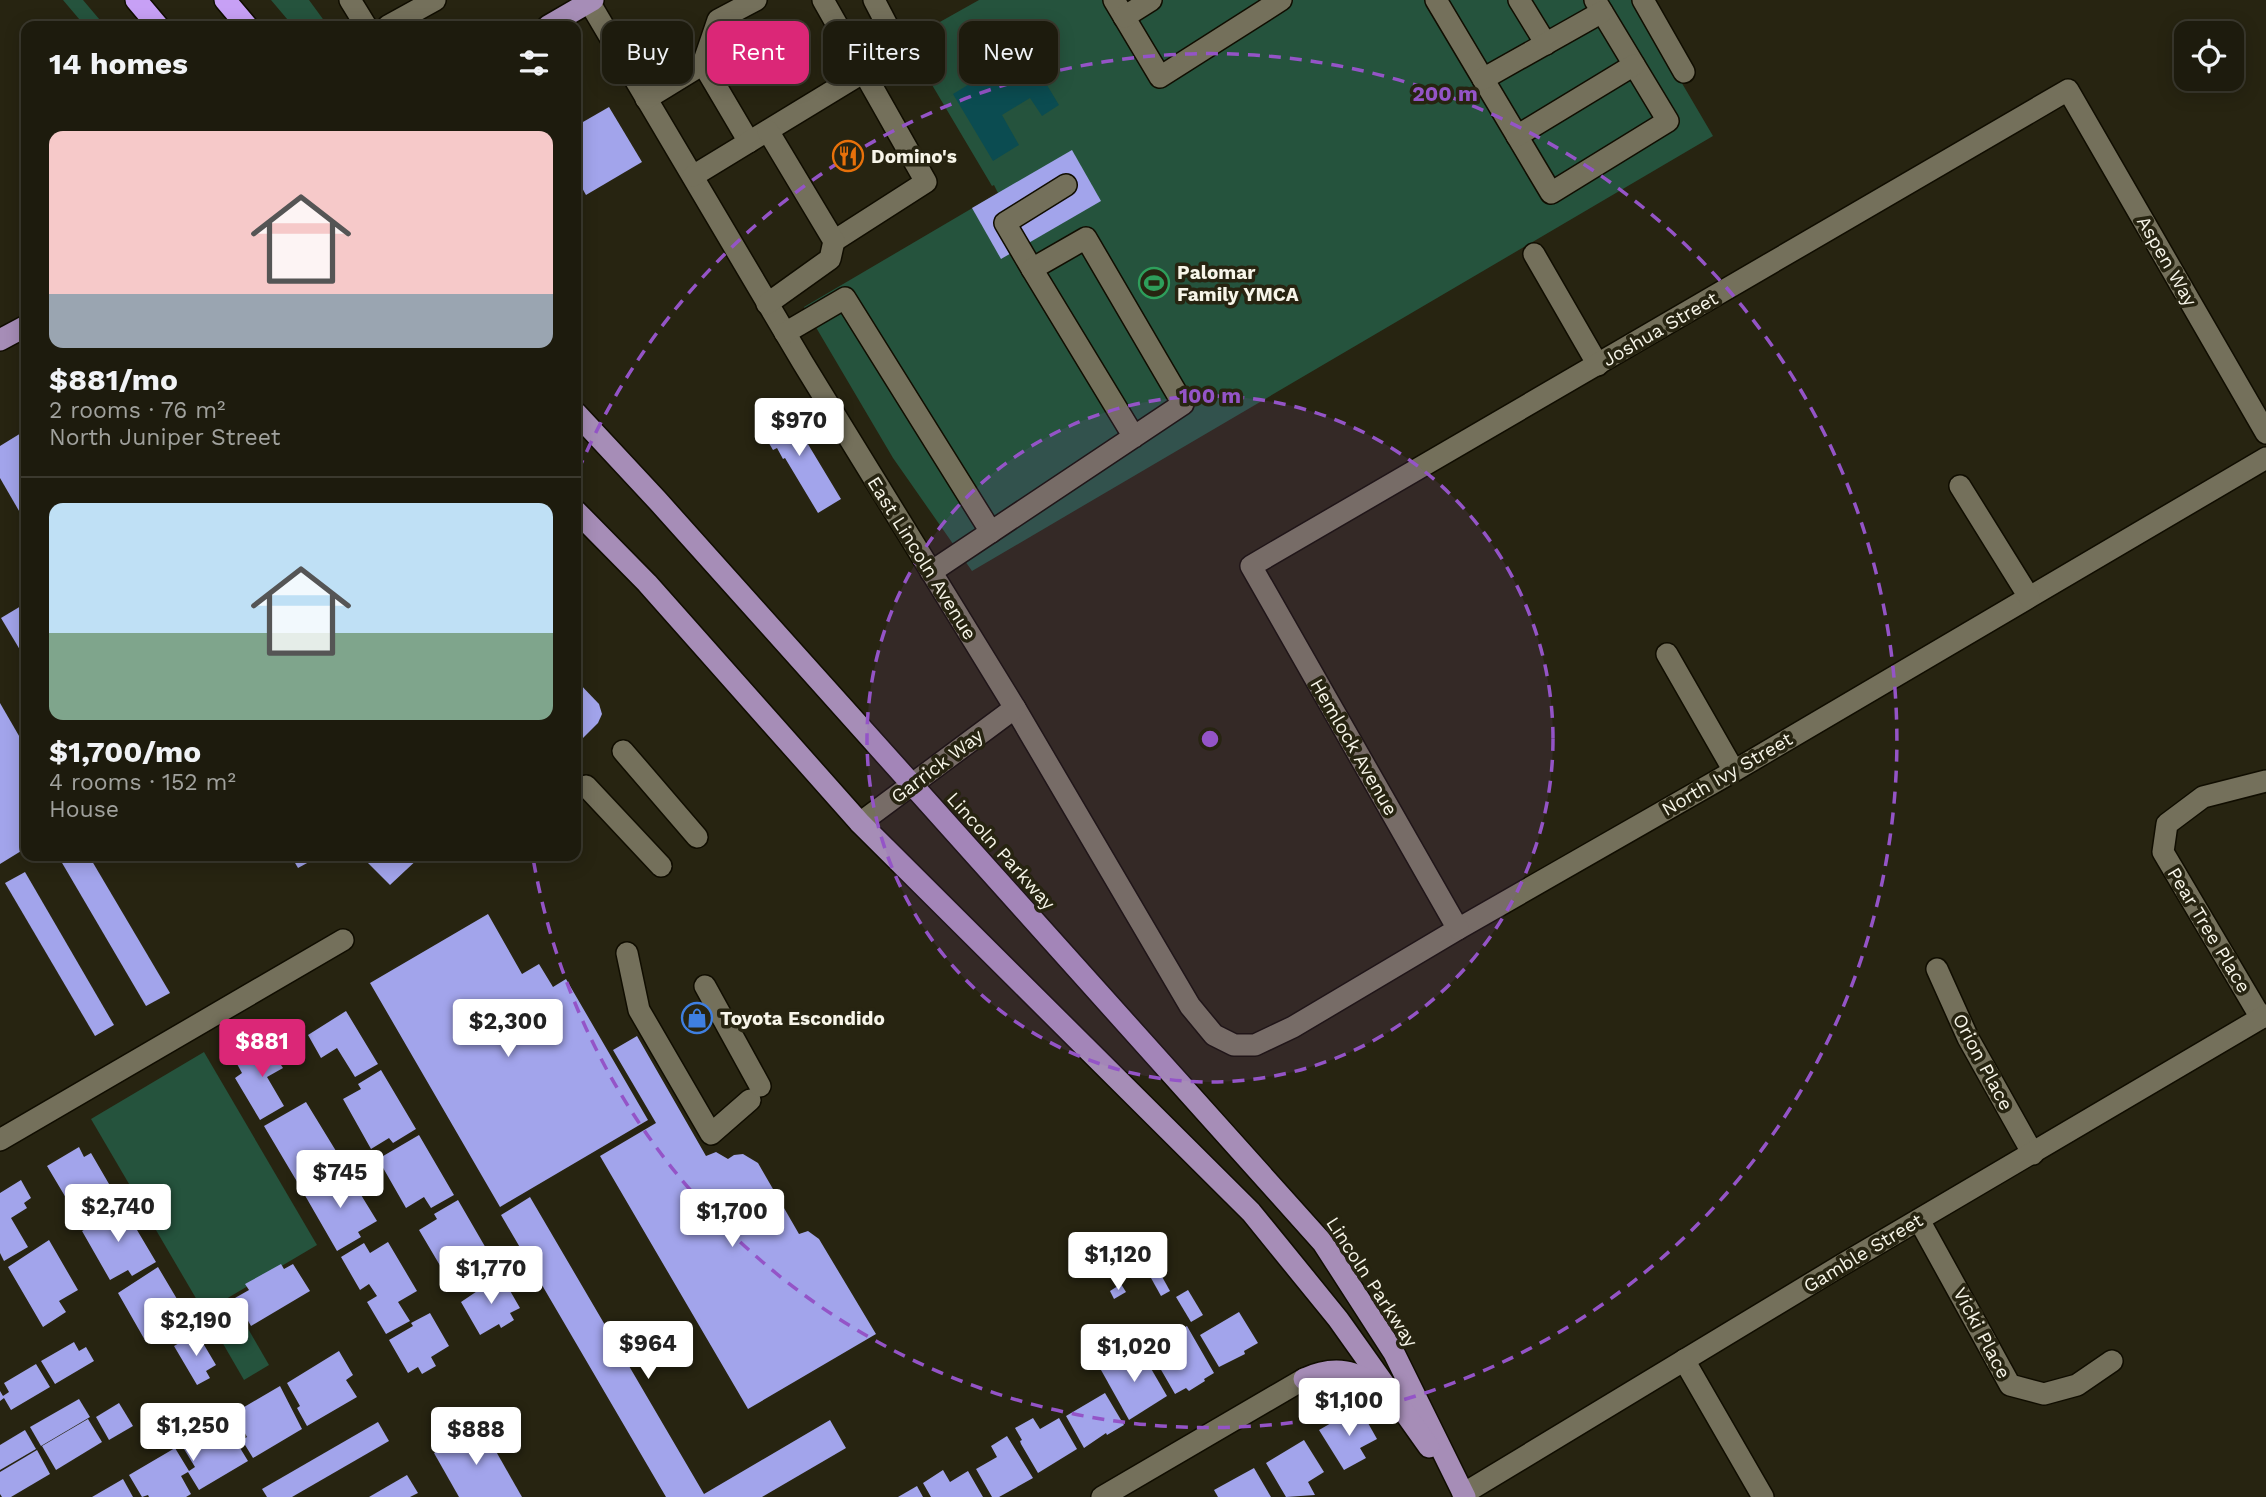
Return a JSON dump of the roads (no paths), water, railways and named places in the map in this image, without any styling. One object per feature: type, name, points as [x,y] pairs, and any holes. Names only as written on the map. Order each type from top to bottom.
[{"type":"highway","points":[[136,0],[154,21]]},
{"type":"highway","points":[[225,0],[243,21]]},
{"type":"main road","points":[[556,21],[590,1]]},
{"type":"main road","points":[[0,340],[21,329]]},
{"type":"main road","name":"Lincoln Parkway","points":[[581,418],[1323,1243],[1394,1353],[1464,1496]]},
{"type":"main road","points":[[581,515],[647,583],[860,823],[1251,1213],[1338,1319],[1464,1496]]},
{"type":"main road","points":[[1304,1378],[1332,1370],[1351,1372],[1388,1390]]},
{"type":"street","points":[[350,0],[363,21]]},
{"type":"street","points":[[397,21],[435,0]]},
{"type":"street","points":[[822,0],[834,21]]},
{"type":"street","points":[[874,0],[885,21]]},
{"type":"street","points":[[1151,0],[1119,8],[1160,77],[1281,0]]},
{"type":"street","points":[[1436,0],[1483,79],[1551,193],[1668,121],[1599,6],[1546,44],[1483,79]]},
{"type":"street","points":[[1519,0],[1546,44]]},
{"type":"street","points":[[1643,0],[1684,72]]},
{"type":"street","name":"East Lincoln Avenue","points":[[590,1],[785,333],[1015,708],[1190,1006]]},
{"type":"street","points":[[646,99],[703,64],[718,20],[744,3]]},
{"type":"street","points":[[703,64],[834,241]]},
{"type":"street","points":[[1517,136],[1634,65]]},
{"type":"street","points":[[693,176],[845,84]]},
{"type":"street","points":[[768,304],[830,259],[834,241],[926,181],[870,84]]},
{"type":"street","name":"Joshua Street","points":[[1251,566],[2068,90]]},
{"type":"street","name":"Aspen Way","points":[[2068,90],[2266,433]]},
{"type":"street","points":[[1066,185],[1005,223],[1134,437]]},
{"type":"street","points":[[931,572],[1183,404],[1086,238],[1032,269]]},
{"type":"street","points":[[1534,254],[1598,365]]},
{"type":"street","points":[[785,333],[845,298],[991,532]]},
{"type":"street","name":"North Ivy Street","points":[[1190,1006],[1214,1035],[1234,1045],[1255,1045],[1293,1027],[2266,458]]},
{"type":"street","points":[[1960,485],[2029,597]]},
{"type":"street","name":"Hemlock Avenue","points":[[1251,566],[1458,929]]},
{"type":"street","points":[[1667,654],[1734,771]]},
{"type":"street","name":"Garrick Way","points":[[860,823],[1015,708]]},
{"type":"street","points":[[623,751],[697,837]]},
{"type":"street","name":"Pear Tree Place","points":[[2264,1017],[2163,852],[2167,824],[2203,797],[2266,781]]},
{"type":"street","points":[[586,786],[661,866]]},
{"type":"street","points":[[0,1140],[343,940]]},
{"type":"street","points":[[627,953],[639,1010],[711,1134],[755,1093],[705,986]]},
{"type":"street","name":"Orion Place","points":[[1937,969],[1968,1038],[2033,1154]]},
{"type":"street","name":"Gamble Street","points":[[1464,1496],[1685,1360],[2264,1017]]},
{"type":"street","name":"Vicki Place","points":[[1919,1220],[2010,1385],[2043,1394],[2077,1385],[2112,1361]]},
{"type":"street","points":[[1685,1360],[1763,1497]]},
{"type":"street","points":[[1102,1497],[1304,1378]]},
{"type":"water","points":[[970,84],[1046,84],[1059,105],[1042,116],[1030,98],[1002,115],[1019,145],[993,161],[953,94]]},
{"type":"place","name":"Domino's","points":[[848,156]]},
{"type":"place","name":"Palomar Family YMCA","points":[[1154,283]]},
{"type":"place","name":"Toyota Escondido","points":[[697,1018]]}]
